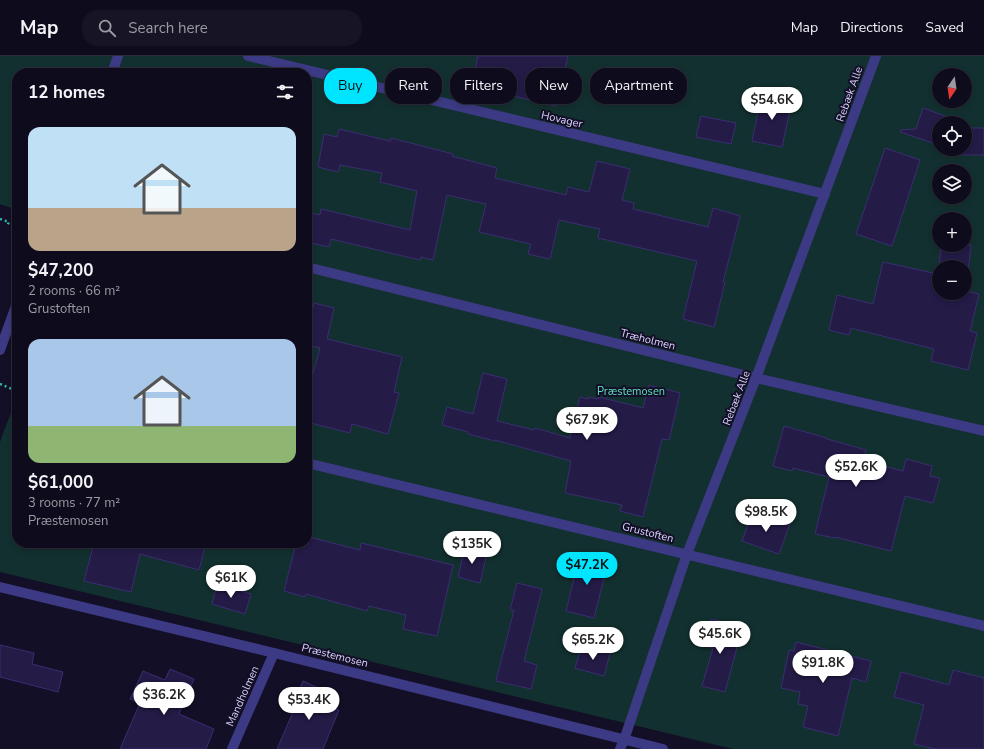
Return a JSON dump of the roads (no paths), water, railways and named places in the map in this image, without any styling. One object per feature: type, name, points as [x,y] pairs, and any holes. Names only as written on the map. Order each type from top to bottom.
[{"type":"street","points":[[114,68],[118,56]]},
{"type":"street","name":"Hovager","points":[[248,56],[298,68]]},
{"type":"street","name":"Rebæk Alle","points":[[622,744],[687,554],[756,378],[876,56]]},
{"type":"street","name":"Hovager","points":[[312,71],[825,194]]},
{"type":"street","name":"Træholmen","points":[[312,268],[756,378],[984,431]]},
{"type":"street","points":[[0,350],[12,317]]},
{"type":"street","name":"Grustoften","points":[[312,464],[984,626]]},
{"type":"street","name":"Præstemosen","points":[[0,587],[274,653],[622,744],[663,749]]},
{"type":"street","name":"Mandholmen","points":[[232,749],[274,653]]}]
